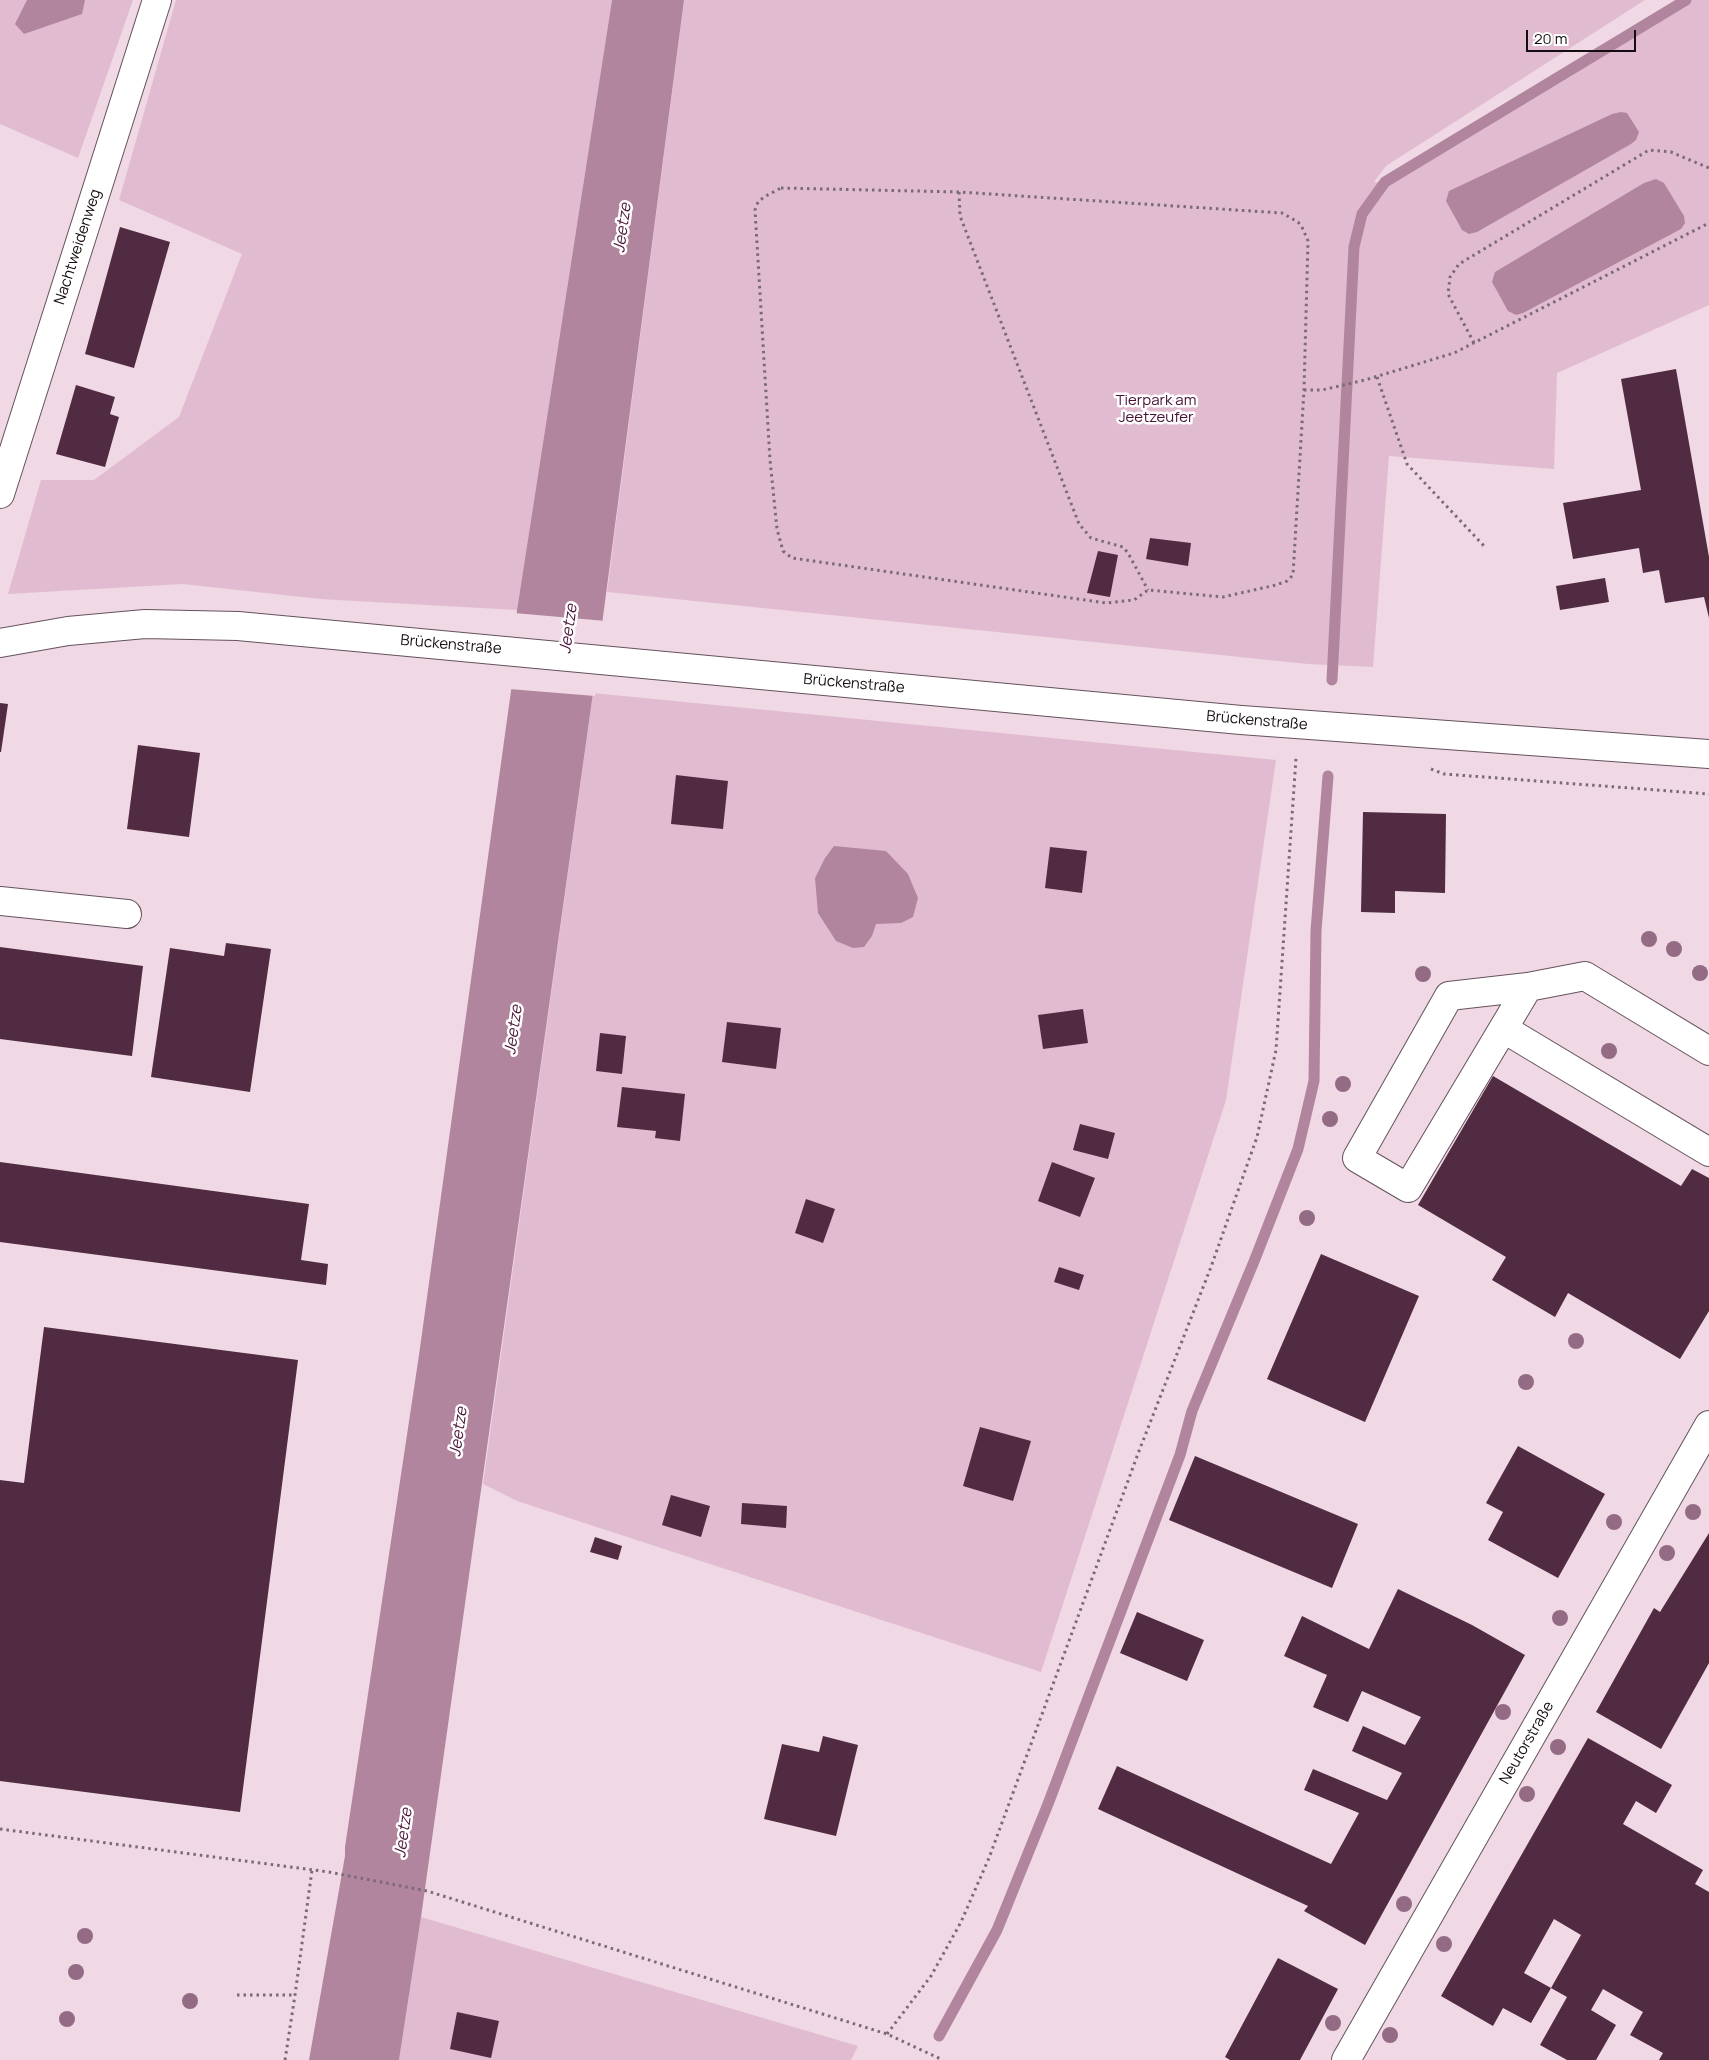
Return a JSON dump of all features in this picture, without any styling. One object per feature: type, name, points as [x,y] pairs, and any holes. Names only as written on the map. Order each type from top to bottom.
[{"type":"main road","name":"Nachtweidenweg","points":[[0,494],[157,0]]},
{"type":"main road","name":"Brückenstraße","points":[[0,643],[68,631],[145,624],[204,624],[506,650],[1299,725],[1709,754]]},
{"type":"main road","points":[[0,901],[127,914]]},
{"type":"main road","points":[[1528,988],[1408,1188],[1357,1158],[1449,996],[1528,988],[1585,976],[1709,1051]]},
{"type":"main road","points":[[1504,1029],[1709,1152]]},
{"type":"main road","name":"Neutorstraße","points":[[1346,2060],[1709,1425]]},
{"type":"path","points":[[1474,343],[1448,294],[1450,277],[1459,264],[1649,150],[1671,152],[1709,168]]},
{"type":"path","points":[[781,188],[959,192],[1282,213],[1302,227],[1308,241],[1304,390],[1293,575],[1287,581],[1276,585],[1223,597],[1148,590],[1134,600],[1106,603],[792,558],[783,551],[780,543],[770,460],[755,210],[758,202],[781,188]]},
{"type":"path","points":[[959,192],[960,216],[1079,524],[1091,538],[1123,547],[1148,590]]},
{"type":"path","points":[[1304,390],[1333,388],[1366,380],[1454,352],[1709,223]]},
{"type":"path","points":[[1377,377],[1407,464],[1484,546]]},
{"type":"path","points":[[887,2034],[931,1976],[961,1922],[989,1858],[1139,1451],[1211,1267],[1257,1137],[1276,1050],[1299,725]]},
{"type":"path","points":[[0,1829],[329,1872],[427,1891],[887,2034],[943,2060]]},
{"type":"path","points":[[285,2060],[312,1870]]},
{"type":"path","points":[[237,1994],[295,1995]]},
{"type":"green space","points":[[0,0],[133,0],[78,158],[0,124]]},
{"type":"green space","points":[[176,0],[612,0],[517,610],[320,599],[183,584],[8,594],[41,480],[94,480],[179,417],[242,254],[119,200]]},
{"type":"green space","name":"Tierpark am Jeetzeufer","points":[[684,0],[1645,0],[1386,166],[1374,182],[1386,183],[1687,0],[1709,0],[1709,305],[1557,373],[1554,469],[1389,456],[1373,667],[1308,664],[607,592]]},
{"type":"green space","points":[[593,693],[1276,760],[1226,1100],[1041,1672],[517,1501],[483,1484]]},
{"type":"green space","points":[[421,1917],[858,2046],[851,2060],[399,2060]]},
{"type":"water","points":[[27,0],[85,0],[82,14],[24,34],[15,24]]},
{"type":"water","name":"Jeetze","points":[[612,0],[684,0],[593,693],[421,1917],[399,2060],[309,2060],[345,1856],[419,1355],[511,691],[517,610]]},
{"type":"water","points":[[1627,113],[1639,132],[1636,140],[1631,144],[1477,232],[1469,234],[1462,230],[1446,201],[1449,191],[1612,114]]},
{"type":"water","points":[[1656,179],[1664,183],[1684,216],[1685,223],[1681,229],[1523,313],[1516,315],[1508,311],[1492,282],[1495,272],[1644,183]]},
{"type":"water","points":[[834,846],[886,851],[908,874],[918,898],[913,917],[901,923],[876,924],[872,936],[864,947],[853,948],[836,941],[818,913],[815,878],[825,858]]},
{"type":"pier","points":[[514,613],[606,621],[595,696],[509,689]]},
{"type":"building","points":[[120,227],[170,242],[134,368],[85,354]]},
{"type":"building","points":[[1676,369],[1709,557],[1709,618],[1704,597],[1665,603],[1659,570],[1643,573],[1639,548],[1573,559],[1563,503],[1641,490],[1621,379]]},
{"type":"building","points":[[76,385],[115,397],[110,414],[119,417],[105,467],[56,454]]},
{"type":"building","points":[[1150,538],[1191,543],[1188,566],[1146,559]]},
{"type":"building","points":[[1098,551],[1118,555],[1110,597],[1087,593]]},
{"type":"building","points":[[1605,578],[1609,602],[1560,610],[1556,586]]},
{"type":"building","points":[[0,703],[8,704],[1,752],[0,752]]},
{"type":"building","points":[[138,745],[200,753],[189,837],[127,829]]},
{"type":"building","points":[[676,775],[728,781],[723,829],[671,824]]},
{"type":"building","points":[[1363,812],[1446,814],[1445,893],[1395,891],[1395,913],[1361,912]]},
{"type":"building","points":[[1050,847],[1087,851],[1082,893],[1045,888]]},
{"type":"building","points":[[226,943],[271,949],[250,1092],[151,1077],[170,948],[224,956]]},
{"type":"building","points":[[0,947],[143,966],[132,1056],[0,1039]]},
{"type":"building","points":[[1083,1009],[1088,1043],[1043,1049],[1038,1015]]},
{"type":"building","points":[[727,1022],[781,1028],[776,1069],[722,1062]]},
{"type":"building","points":[[600,1033],[626,1036],[622,1074],[596,1071]]},
{"type":"building","points":[[1493,1076],[1681,1186],[1692,1169],[1709,1178],[1709,1311],[1680,1359],[1568,1293],[1555,1317],[1492,1280],[1506,1257],[1418,1205]]},
{"type":"building","points":[[622,1087],[685,1094],[680,1141],[655,1138],[656,1131],[617,1127]]},
{"type":"building","points":[[1080,1124],[1115,1133],[1108,1159],[1073,1150]]},
{"type":"building","points":[[0,1162],[309,1204],[301,1260],[328,1264],[326,1285],[0,1242]]},
{"type":"building","points":[[1052,1162],[1095,1178],[1080,1217],[1038,1201]]},
{"type":"building","points":[[806,1199],[835,1209],[823,1243],[795,1233]]},
{"type":"building","points":[[1321,1254],[1419,1296],[1365,1422],[1267,1379]]},
{"type":"building","points":[[1059,1267],[1084,1275],[1079,1290],[1054,1282]]},
{"type":"building","points":[[44,1327],[298,1360],[240,1812],[0,1781],[0,1480],[24,1483]]},
{"type":"building","points":[[980,1427],[1031,1441],[1013,1501],[963,1486]]},
{"type":"building","points":[[1518,1446],[1605,1494],[1558,1578],[1488,1540],[1503,1512],[1486,1503]]},
{"type":"building","points":[[1195,1456],[1358,1524],[1332,1588],[1169,1520]]},
{"type":"building","points":[[671,1495],[710,1506],[701,1537],[662,1525]]},
{"type":"building","points":[[742,1503],[787,1506],[786,1528],[741,1524]]},
{"type":"building","points":[[1709,1533],[1709,1663],[1661,1749],[1596,1712],[1654,1608],[1660,1612]]},
{"type":"building","points":[[595,1537],[622,1546],[618,1560],[590,1552]]},
{"type":"building","points":[[1398,1589],[1472,1625],[1525,1655],[1365,1945],[1304,1911],[1308,1906],[1098,1809],[1117,1766],[1331,1864],[1359,1813],[1304,1790],[1313,1769],[1387,1800],[1402,1773],[1352,1751],[1363,1726],[1405,1745],[1421,1717],[1362,1691],[1348,1722],[1313,1707],[1327,1675],[1284,1656],[1302,1616],[1369,1649]]},
{"type":"building","points":[[1137,1612],[1204,1640],[1187,1681],[1120,1653]]},
{"type":"building","points":[[823,1736],[858,1745],[836,1836],[764,1819],[782,1744],[819,1752]]},
{"type":"building","points":[[1588,1738],[1672,1785],[1656,1813],[1636,1801],[1623,1824],[1703,1870],[1695,1884],[1709,1892],[1709,2060],[1659,2060],[1663,2053],[1630,2035],[1643,2012],[1603,1989],[1591,2010],[1616,2025],[1596,2060],[1567,2060],[1540,2045],[1567,1997],[1551,1988],[1531,2023],[1503,2008],[1493,2026],[1441,1996]],"holes":[[[1554,1919],[1581,1935],[1551,1988],[1524,1973]]]},
{"type":"building","points":[[1278,1958],[1338,1989],[1300,2060],[1230,2060],[1225,2057]]},
{"type":"building","points":[[457,2012],[499,2021],[491,2058],[450,2049]]},
{"type":"waterway","points":[[1332,680],[1354,247],[1362,214],[1385,182],[1686,0]]},
{"type":"waterway","points":[[939,2036],[997,1930],[1048,1804],[1180,1455],[1192,1411],[1298,1149],[1314,1081],[1316,931],[1328,776]]}]
